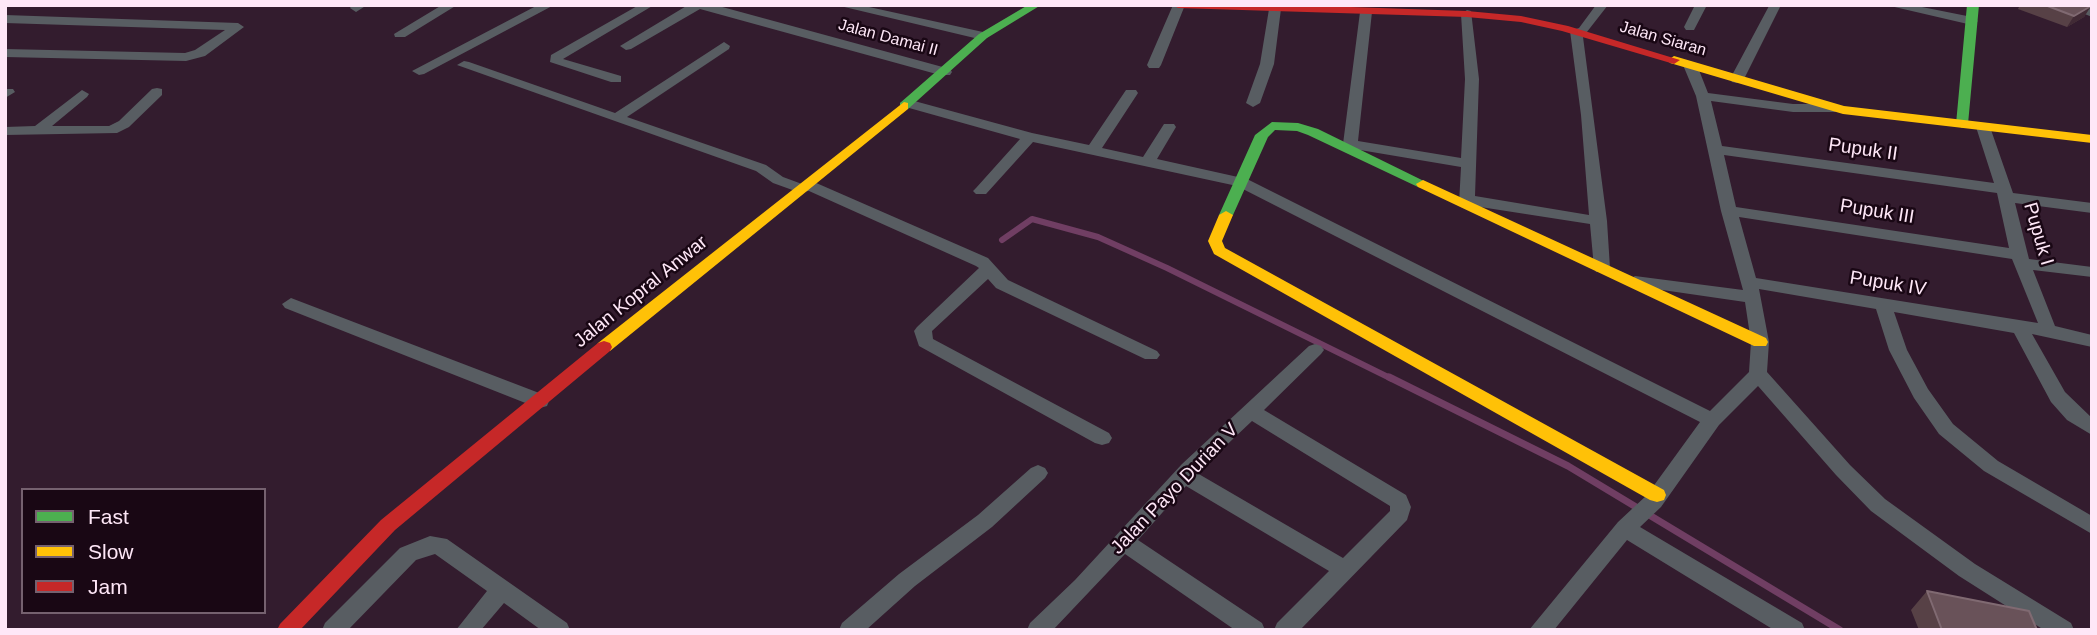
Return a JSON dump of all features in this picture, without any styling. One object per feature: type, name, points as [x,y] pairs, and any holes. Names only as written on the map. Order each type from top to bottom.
[{"type":"street","points":[[400,34],[451,5]]},
{"type":"street","points":[[419,71],[548,5]]},
{"type":"street","points":[[616,79],[557,62],[556,58],[648,5]]},
{"type":"street","points":[[626,46],[699,5]]},
{"type":"street","name":"Jalan Damai II","points":[[699,5],[945,72]]},
{"type":"street","points":[[842,5],[875,8],[983,36]]},
{"type":"street","name":"Jalan Kopral Anwar","points":[[287,630],[388,526],[690,276],[806,187],[945,72],[983,36],[1036,5]]},
{"type":"street","points":[[1154,65],[1178,5]]},
{"type":"street","name":"Jalan Siaran","points":[[1178,5],[1366,12],[1463,11],[1532,21],[1579,32],[1835,108],[1875,116],[2092,139]]},
{"type":"street","points":[[1602,5],[1579,32],[1602,268]]},
{"type":"street","points":[[1690,27],[1701,5]]},
{"type":"street","points":[[1892,5],[1973,13],[1962,124]]},
{"type":"street","points":[[2069,5],[2092,13]]},
{"type":"street","points":[[1737,79],[1774,6]]},
{"type":"street","points":[[1253,103],[1267,64],[1275,9]]},
{"type":"street","points":[[1463,11],[1472,79],[1467,202]]},
{"type":"street","points":[[1348,146],[1366,12]]},
{"type":"street","points":[[5,19],[238,27],[200,53],[186,57],[5,52]]},
{"type":"street","points":[[616,118],[724,46]]},
{"type":"street","points":[[464,65],[761,168],[778,180],[806,187],[982,262],[1002,284],[1151,355]]},
{"type":"street","points":[[1540,630],[1629,525],[1656,498],[1712,420],[1758,374],[1760,342],[1751,290],[1729,211],[1703,96],[1690,65]]},
{"type":"street","points":[[5,131],[113,130],[124,124],[157,92]]},
{"type":"street","points":[[1092,151],[1131,93]]},
{"type":"street","points":[[37,132],[82,94]]},
{"type":"street","points":[[1703,96],[1793,108],[1835,108]]},
{"type":"street","points":[[907,103],[1030,137],[1242,182],[1712,420]]},
{"type":"street","points":[[1656,498],[1219,251],[1214,241],[1262,135],[1272,126],[1298,127],[1348,146],[1760,342]]},
{"type":"street","points":[[1147,163],[1169,127]]},
{"type":"street","name":"Pupuk I","points":[[1983,127],[2005,193],[2021,259],[2047,324],[2044,329]]},
{"type":"street","points":[[981,191],[1030,137]]},
{"type":"street","points":[[1348,146],[1468,164]]},
{"type":"street","name":"Pupuk II","points":[[1716,150],[2092,208]]},
{"type":"street","points":[[1467,202],[1599,221]]},
{"type":"street","name":"Pupuk III","points":[[1729,211],[2092,272]]},
{"type":"street","points":[[988,269],[928,324],[923,331],[925,342],[1102,438]]},
{"type":"street","name":"Pupuk IV","points":[[1627,279],[1883,304],[2020,328]]},
{"type":"street","points":[[291,304],[540,401]]},
{"type":"street","points":[[1883,304],[1898,350],[1921,393],[1946,429],[1991,466],[2092,526]]},
{"type":"street","points":[[2020,328],[2044,329],[2092,341]]},
{"type":"street","points":[[2020,328],[2058,397],[2074,415],[2092,428]]},
{"type":"street","name":"Jalan Payo Durian V","points":[[1038,630],[1083,587],[1184,475],[1315,350]]},
{"type":"street","points":[[1758,374],[1843,470],[1878,505],[1967,570],[2063,630]]},
{"type":"street","points":[[1251,411],[1399,502],[1400,514],[1285,630]]},
{"type":"street","points":[[850,630],[908,580],[985,521],[1038,473]]},
{"type":"street","points":[[1184,475],[1345,570]]},
{"type":"street","points":[[1629,525],[1789,629]]},
{"type":"street","points":[[1124,542],[1254,630]]},
{"type":"street","points":[[333,630],[408,554],[430,545],[439,545],[559,630]]},
{"type":"street","points":[[467,630],[501,591]]},
{"type":"building","points":[[2045,5],[2090,5],[2091,6],[2074,16]]},
{"type":"building","points":[[1927,591],[2029,611],[2037,630],[1942,630]]},
{"type":"waterway","points":[[1002,240],[1032,219],[1098,237],[1392,379]]},
{"type":"waterway","points":[[1389,377],[1568,466],[1840,630]]},
{"type":"traffic: fast","points":[[904,106],[983,36],[1036,5]]},
{"type":"traffic: fast","points":[[1962,124],[1973,5]]},
{"type":"traffic: fast","points":[[1226,215],[1262,135],[1272,126],[1298,127],[1313,132],[1423,184]]},
{"type":"traffic: slow","points":[[1674,60],[1843,110],[2092,139]]},
{"type":"traffic: slow","points":[[604,347],[904,106]]},
{"type":"traffic: slow","points":[[1423,184],[1760,342]]},
{"type":"traffic: slow","points":[[1226,215],[1215,241],[1219,251],[1657,495]]},
{"type":"traffic: jam","points":[[1178,5],[1467,14],[1521,19],[1564,28],[1674,60]]},
{"type":"traffic: jam","points":[[287,630],[388,525],[604,347]]}]
